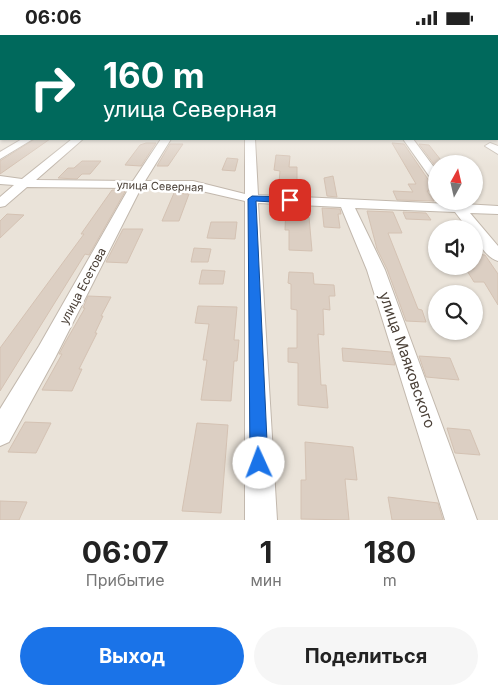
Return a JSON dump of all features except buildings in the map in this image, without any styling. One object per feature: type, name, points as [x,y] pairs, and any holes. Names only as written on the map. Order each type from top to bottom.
[{"type":"street","points":[[0,156],[26,140]]},
{"type":"street","points":[[0,203],[77,140]]},
{"type":"street","name":"улица Есетова","points":[[0,433],[47,351],[137,184],[165,140]]},
{"type":"street","points":[[250,140],[261,520]]},
{"type":"street","points":[[409,140],[428,167]]},
{"type":"street","name":"улица Северная","points":[[0,180],[25,183],[193,185],[252,199],[428,204]]},
{"type":"street","name":"улица Маяковского","points":[[346,202],[376,270],[461,520]]},
{"type":"street","name":"улица Северная","points":[[483,208],[498,210]]},
{"type":"street","points":[[460,210],[498,256]]},
{"type":"shaded area","points":[[0,140],[498,140],[498,520],[0,520]]},
{"type":"route","points":[[259,463],[252,199],[290,200]]}]
